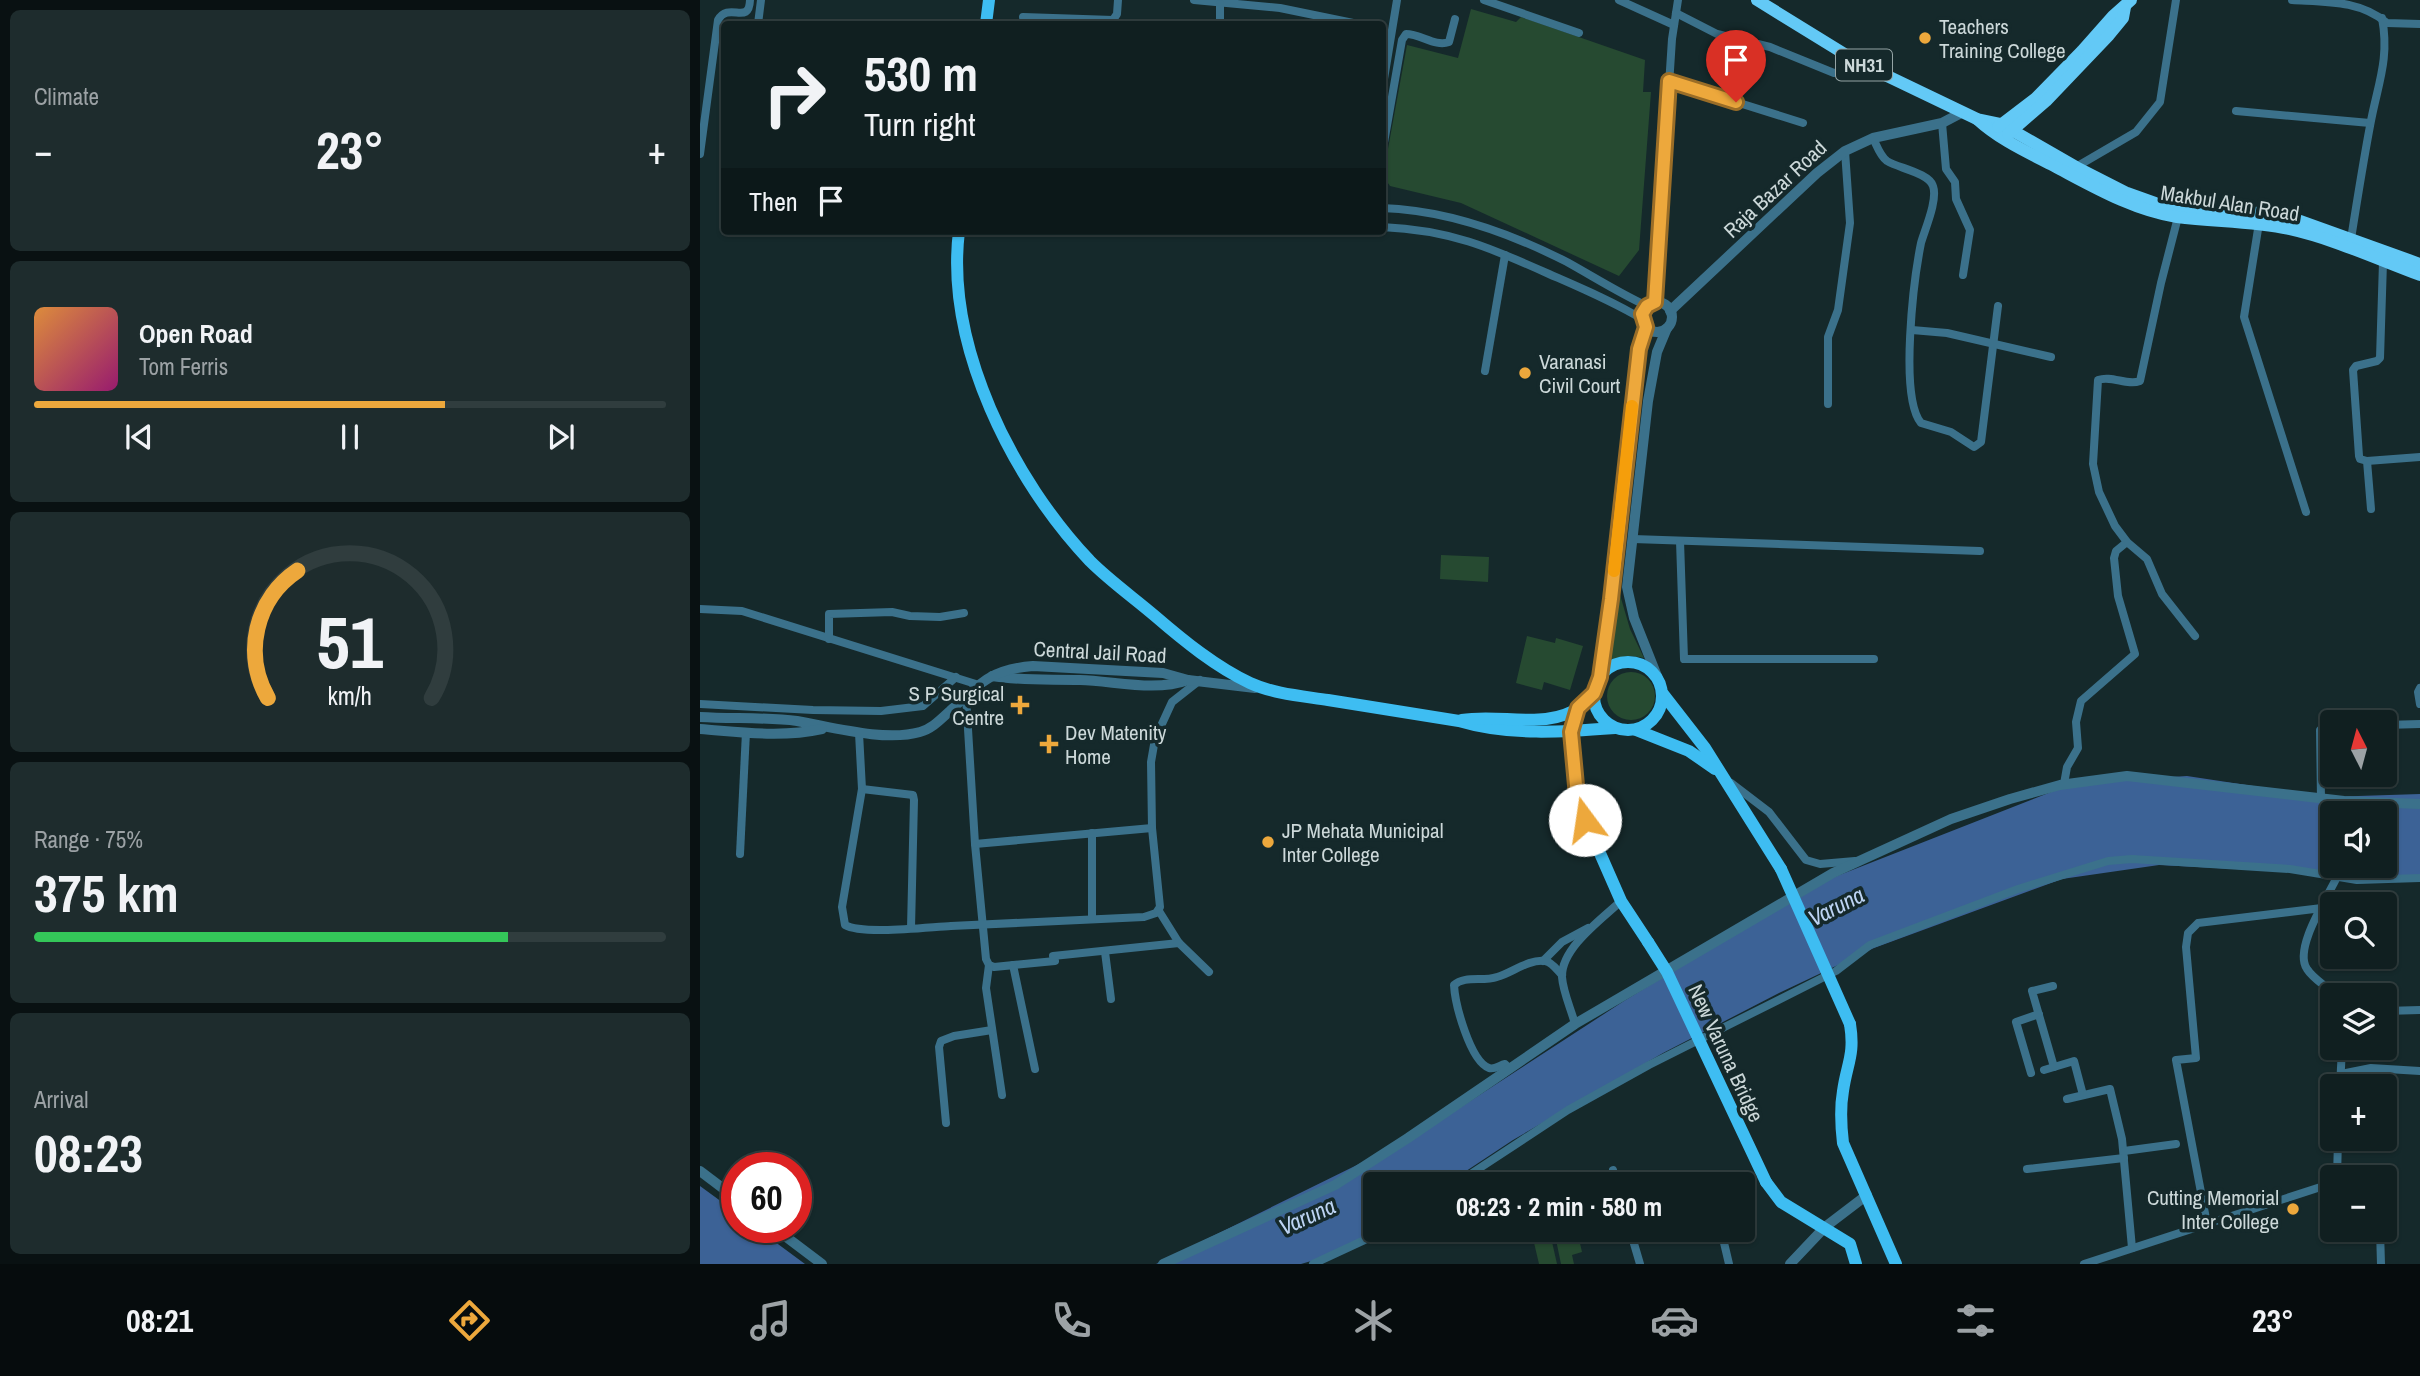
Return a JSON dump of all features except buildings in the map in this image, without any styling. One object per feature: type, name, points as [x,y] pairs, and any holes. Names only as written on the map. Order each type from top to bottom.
[{"type":"highway","name":"NH31","points":[[1757,0],[1856,61],[2002,131]]},
{"type":"highway","points":[[2002,131],[2113,16],[2128,4]]},
{"type":"highway","name":"Makbul Alan Road","points":[[2002,131],[2127,193],[2155,203],[2180,209],[2261,213],[2300,221],[2420,264]]},
{"type":"highway","name":"Makbul Alan Road","points":[[2002,131],[2125,202],[2150,211],[2178,217],[2259,223],[2303,233],[2420,275]]},
{"type":"main road","points":[[986,21],[989,0]]},
{"type":"main road","name":"Central Jail Road","points":[[959,235],[960,305],[977,373],[1004,437],[1034,491],[1093,564],[1180,638],[1234,674],[1268,690],[1459,721],[1479,727],[1571,732],[1615,728]]},
{"type":"main road","points":[[1723,776],[1689,751],[1636,730],[1615,728],[1606,723],[1594,704],[1594,693],[1600,677],[1607,669],[1626,662],[1646,667],[1723,776],[1781,869],[1850,1024],[1852,1053],[1843,1091],[1843,1143],[1896,1264]]},
{"type":"main road","points":[[1636,730],[1654,720],[1661,708],[1661,687]]},
{"type":"main road","points":[[1459,721],[1478,717],[1530,720],[1553,718],[1578,708],[1594,693]]},
{"type":"main road","points":[[1571,732],[1578,708]]},
{"type":"main road","name":"New Varuna Bridge","points":[[1571,732],[1579,803],[1589,830],[1621,901],[1667,972],[1766,1182],[1781,1202],[1850,1244],[1856,1264]]},
{"type":"street","points":[[700,154],[718,20],[722,13],[728,11],[742,14],[746,12],[750,7],[750,0]]},
{"type":"street","points":[[758,21],[761,0]]},
{"type":"street","points":[[1023,17],[1112,20],[1117,15],[1118,0]]},
{"type":"street","points":[[1194,0],[1280,8],[1343,21]]},
{"type":"street","points":[[1386,67],[1397,0]]},
{"type":"street","points":[[1485,0],[1579,33]]},
{"type":"street","points":[[1619,0],[1674,24]]},
{"type":"street","points":[[1600,677],[1639,349],[1651,304],[1678,0]]},
{"type":"street","points":[[2076,167],[2136,132],[2160,102],[2176,0]]},
{"type":"street","points":[[2292,0],[2346,3],[2374,11],[2387,23],[2420,23]]},
{"type":"street","points":[[1220,4],[1220,21]]},
{"type":"street","points":[[1676,13],[1717,34],[1770,47],[1834,73],[1843,72],[1856,61]]},
{"type":"street","points":[[2351,239],[2370,123],[2385,67],[2382,18]]},
{"type":"street","points":[[1386,131],[1402,40],[1406,34],[1413,34],[1443,44],[1449,42],[1455,19]]},
{"type":"street","points":[[1386,31],[1392,32]]},
{"type":"street","points":[[1669,81],[1802,123]]},
{"type":"street","points":[[2236,111],[2370,123]]},
{"type":"street","name":"Raja Bazar Road","points":[[1670,311],[1844,151],[1873,138],[1942,123],[1962,112]]},
{"type":"street","points":[[1942,123],[1947,173],[1955,183],[1956,199],[1970,230],[1962,275]]},
{"type":"street","points":[[1873,138],[1886,160],[1928,179],[1934,187],[1917,264],[1912,330],[1910,378],[1918,420],[1925,425],[1951,432],[1974,447],[1981,442],[1998,306]]},
{"type":"street","points":[[1828,404],[1828,338],[1838,310],[1850,223],[1844,151]]},
{"type":"street","points":[[1386,208],[1457,219],[1506,234],[1567,263],[1613,290],[1651,304],[1664,304],[1670,311],[1672,320],[1657,352],[1648,401],[1628,579],[1629,602],[1661,687]]},
{"type":"street","points":[[2178,217],[2140,382],[2102,378],[2098,383],[2093,464],[2094,476],[2108,514],[2127,542],[2147,559],[2162,594],[2194,636]]},
{"type":"street","points":[[2259,223],[2244,317],[2305,512]]},
{"type":"street","points":[[1386,228],[1431,232],[1480,244],[1613,302],[1654,331],[1667,328]]},
{"type":"street","points":[[957,252],[966,235]]},
{"type":"street","points":[[1485,372],[1505,255]]},
{"type":"street","points":[[2383,262],[2381,358],[2356,366],[2353,373],[2359,456],[2367,461],[2420,457]]},
{"type":"street","points":[[1912,330],[1947,333],[2051,357]]},
{"type":"street","points":[[2367,461],[2371,509]]},
{"type":"street","points":[[1633,539],[1980,551]]},
{"type":"street","points":[[1680,541],[1684,659],[1874,659]]},
{"type":"street","points":[[2064,784],[2067,767],[2078,744],[2076,722],[2081,701],[2135,654],[2120,606],[2114,558],[2115,553],[2127,542]]},
{"type":"street","points":[[700,609],[742,611],[979,685],[933,726],[920,732],[859,733],[796,721],[700,717]]},
{"type":"street","points":[[829,639],[829,614],[892,612],[910,616],[940,617],[964,612]]},
{"type":"street","name":"Central Jail Road","points":[[979,685],[992,676],[1159,685],[1200,680],[1268,690]]},
{"type":"street","points":[[700,704],[881,711],[923,706],[956,677]]},
{"type":"street","points":[[1200,680],[1172,702],[1155,739],[1151,762],[1152,828],[1160,897],[1159,911],[1179,943],[1209,972]]},
{"type":"street","points":[[2420,688],[2420,704]]},
{"type":"street","points":[[967,696],[981,925],[989,965],[986,988],[1002,1095]]},
{"type":"street","points":[[2398,725],[2420,724]]},
{"type":"street","points":[[700,729],[799,734],[826,728]]},
{"type":"street","points":[[740,854],[746,733]]},
{"type":"street","points":[[859,733],[862,789],[842,907],[845,925],[850,929],[1144,917],[1159,911]]},
{"type":"street","points":[[1723,776],[1769,812],[1806,860],[1820,864],[1862,860]]},
{"type":"street","points":[[1163,1264],[1335,1185],[1575,1024],[1833,873],[1951,819],[2064,784],[2127,776],[2321,799],[2420,804]]},
{"type":"street","points":[[2321,788],[2321,799]]},
{"type":"street","points":[[862,789],[913,795],[911,928]]},
{"type":"street","points":[[975,844],[1152,828]]},
{"type":"street","points":[[1092,833],[1092,919]]},
{"type":"street","points":[[1472,1172],[1569,1110],[1649,1065],[1836,971],[1870,945],[2018,888],[2108,861],[2132,859],[2290,869],[2320,874]]},
{"type":"street","points":[[2350,878],[2420,878]]},
{"type":"street","points":[[1575,1024],[1562,975],[1567,956],[1621,901]]},
{"type":"street","points":[[2207,1224],[2176,1060],[2196,1058],[2186,947],[2188,933],[2198,923],[2320,908]]},
{"type":"street","points":[[2320,912],[2306,940],[2302,956],[2305,968],[2321,983]]},
{"type":"street","points":[[1510,1069],[1505,1064],[1488,1068],[1474,1054],[1454,985],[1460,980],[1499,977],[1519,967],[1543,961],[1562,942],[1596,924]]},
{"type":"street","points":[[989,965],[1013,965],[1179,943]]},
{"type":"street","points":[[1105,951],[1111,999]]},
{"type":"street","points":[[1543,961],[1562,975]]},
{"type":"street","points":[[1013,965],[1035,1069]]},
{"type":"street","points":[[2053,986],[2032,991],[2054,1067]]},
{"type":"street","points":[[2397,1011],[2420,1010]]},
{"type":"street","points":[[2031,1073],[2016,1022],[2039,1014]]},
{"type":"street","points":[[946,1122],[939,1047],[941,1041],[954,1035],[992,1030]]},
{"type":"street","points":[[2342,1060],[2341,1074],[2371,1068],[2420,1071]]},
{"type":"street","points":[[2043,1070],[2074,1061],[2083,1095]]},
{"type":"street","points":[[2067,1098],[2110,1088],[2124,1155],[2132,1248]]},
{"type":"street","points":[[2027,1169],[2124,1155],[2176,1144]]},
{"type":"street","points":[[700,1171],[721,1187]]},
{"type":"street","points":[[2084,1264],[2320,1187]]},
{"type":"street","points":[[1790,1264],[1825,1227],[1867,1195]]},
{"type":"street","points":[[1315,1264],[1363,1241]]},
{"type":"street","points":[[1634,1242],[1640,1264]]},
{"type":"street","points":[[1724,1242],[1730,1264]]},
{"type":"street","points":[[2380,1242],[2381,1264]]},
{"type":"street","points":[[794,1243],[822,1264]]},
{"type":"green space","points":[[1471,9],[1516,22],[1521,17],[1645,60],[1643,92],[1651,92],[1639,250],[1619,276],[1461,203],[1390,186],[1386,180],[1386,160],[1407,45],[1458,58]]},
{"type":"green space","points":[[1441,555],[1489,557],[1488,582],[1440,579]]},
{"type":"green space","points":[[1618,588],[1630,629],[1644,658],[1626,657],[1609,662]]},
{"type":"green space","points":[[1527,636],[1555,643],[1556,638],[1583,646],[1570,690],[1544,682],[1542,690],[1516,683]]},
{"type":"green space","points":[[1631,672],[1648,679],[1655,696],[1648,713],[1631,720],[1614,713],[1607,696],[1614,679]]},
{"type":"green space","points":[[1534,1242],[1552,1242],[1557,1264],[1539,1264]]},
{"type":"green space","points":[[1556,1242],[1580,1242],[1582,1252],[1572,1255],[1574,1264],[1561,1264]]},
{"type":"water","name":"Varuna","points":[[2187,776],[2327,797],[2420,794],[2420,875],[2397,875],[2397,801],[2320,801],[2320,874],[2159,865],[2062,879],[1874,948],[1779,993],[1663,1053],[1513,1140],[1465,1172],[1363,1172],[1363,1238],[1318,1259],[1301,1264],[1156,1264],[1418,1135],[1624,1001],[1814,885],[2074,783]]},
{"type":"water","points":[[700,1186],[721,1201],[721,1243],[777,1243],[805,1264],[700,1264]]},
{"type":"slow traffic","points":[[1614,571],[1632,406]]},
{"type":"place","name":"Teachers Training College","points":[[1925,38]]},
{"type":"place","name":"Varanasi Civil Court","points":[[1525,373]]},
{"type":"place","name":"S P Surgical Centre","points":[[1020,705]]},
{"type":"place","name":"Dev Matenity Home","points":[[1049,744]]},
{"type":"place","name":"JP Mehata Municipal Inter College","points":[[1268,842]]},
{"type":"place","name":"Cutting Memorial Inter College","points":[[2293,1209]]},
{"type":"route","points":[[1585,820],[1577,796],[1571,732],[1578,708],[1594,693],[1600,677],[1639,349],[1646,327],[1642,314],[1647,306],[1655,302],[1669,81],[1736,102]]}]
